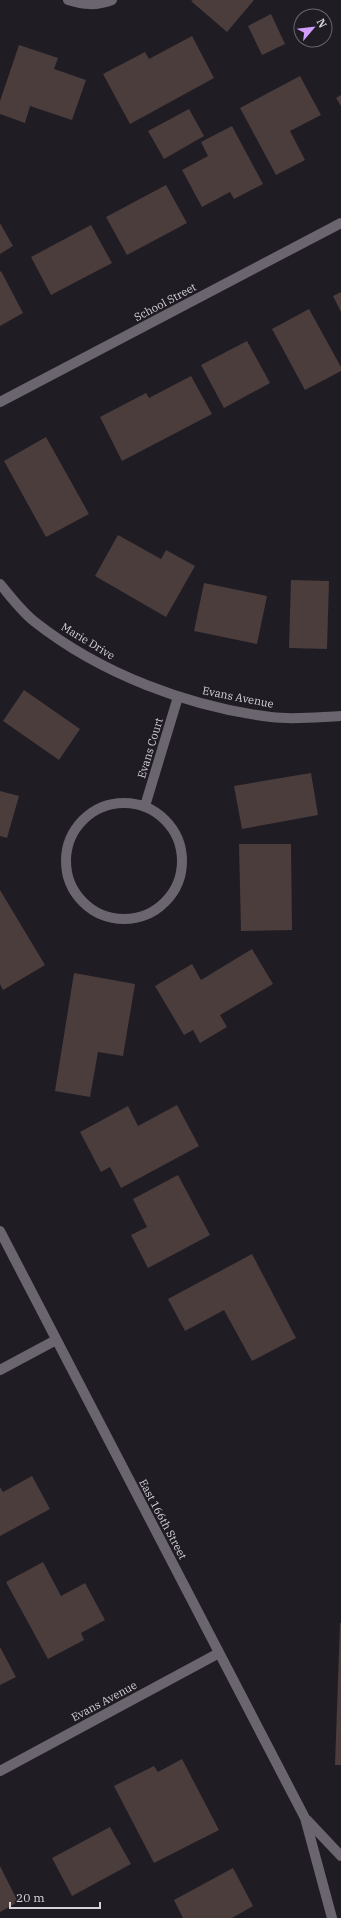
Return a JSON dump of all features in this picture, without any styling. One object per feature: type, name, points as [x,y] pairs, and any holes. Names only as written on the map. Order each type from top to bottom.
[{"type":"street","points":[[68,0],[82,4],[100,4],[112,0]]},
{"type":"street","name":"School Street","points":[[0,402],[341,223]]},
{"type":"street","name":"Marie Drive","points":[[0,584],[34,622],[77,650],[131,680],[178,697]]},
{"type":"street","name":"Evans Avenue","points":[[178,697],[273,718],[341,716]]},
{"type":"street","name":"Evans Court","points":[[145,806],[178,697]]},
{"type":"street","points":[[126,802],[145,806],[162,816],[174,831],[181,848],[182,868],[177,886],[166,902],[150,914],[131,919],[112,919],[94,912],[79,899],[69,883],[64,864],[67,844],[75,827],[89,813],[106,804],[126,802]]},
{"type":"street","name":"East 166th Street","points":[[0,1231],[305,1818],[332,1918]]},
{"type":"street","points":[[0,1370],[56,1340]]},
{"type":"street","name":"Evans Avenue","points":[[0,1771],[219,1653]]},
{"type":"street","name":"East 166th Street","points":[[305,1818],[341,1856]]},
{"type":"building","points":[[254,0],[227,32],[191,1]]},
{"type":"building","points":[[271,14],[285,44],[262,55],[248,26]]},
{"type":"building","points":[[192,36],[214,78],[130,124],[103,74],[145,52],[149,59]]},
{"type":"building","points":[[19,45],[58,58],[54,69],[86,80],[72,120],[30,106],[25,123],[0,114],[0,101]]},
{"type":"building","points":[[300,76],[321,115],[290,131],[305,160],[276,175],[240,108]]},
{"type":"building","points":[[341,95],[341,106],[336,98]]},
{"type":"building","points":[[189,109],[204,136],[164,159],[148,131]]},
{"type":"building","points":[[232,126],[263,184],[234,199],[230,192],[202,207],[182,170],[208,156],[201,142]]},
{"type":"building","points":[[166,185],[187,223],[127,255],[106,217]]},
{"type":"building","points":[[0,223],[13,246],[0,254]]},
{"type":"building","points":[[91,225],[112,263],[51,295],[31,257]]},
{"type":"building","points":[[1,271],[23,313],[0,326],[0,272]]},
{"type":"building","points":[[341,292],[341,312],[333,296]]},
{"type":"building","points":[[309,309],[341,367],[341,371],[305,390],[272,329]]},
{"type":"building","points":[[247,341],[270,383],[224,408],[201,365]]},
{"type":"building","points":[[191,376],[212,414],[122,461],[100,417],[146,393],[149,398]]},
{"type":"building","points":[[46,437],[89,514],[46,537],[4,461]]},
{"type":"building","points":[[118,535],[161,559],[166,550],[195,566],[166,617],[95,576]]},
{"type":"building","points":[[291,580],[329,581],[327,649],[289,648]]},
{"type":"building","points":[[204,583],[267,596],[257,644],[194,631]]},
{"type":"building","points":[[24,690],[80,729],[59,760],[3,721]]},
{"type":"building","points":[[311,773],[318,815],[242,829],[234,786]]},
{"type":"building","points":[[0,791],[19,796],[7,838],[0,836]]},
{"type":"building","points":[[239,844],[291,844],[292,930],[241,931]]},
{"type":"building","points":[[0,890],[45,965],[3,990],[0,984]]},
{"type":"building","points":[[252,949],[273,984],[220,1015],[227,1027],[200,1043],[193,1030],[184,1035],[155,986],[192,964],[201,980]]},
{"type":"building","points":[[74,973],[135,984],[123,1056],[98,1052],[90,1097],[55,1091]]},
{"type":"building","points":[[177,1105],[199,1146],[121,1188],[110,1167],[101,1172],[80,1132],[128,1106],[138,1126]]},
{"type":"building","points":[[178,1175],[210,1235],[148,1268],[131,1235],[147,1227],[133,1199]]},
{"type":"building","points":[[252,1254],[296,1338],[252,1361],[224,1310],[185,1331],[168,1299]]},
{"type":"building","points":[[32,1476],[50,1509],[0,1536],[0,1487],[3,1492]]},
{"type":"building","points":[[43,1562],[61,1596],[85,1583],[105,1620],[81,1633],[84,1640],[48,1659],[6,1582]]},
{"type":"building","points":[[340,1623],[341,1765],[335,1765]]},
{"type":"building","points":[[0,1647],[16,1677],[0,1685]]},
{"type":"building","points":[[182,1759],[219,1830],[154,1863],[114,1786],[154,1766],[158,1772]]},
{"type":"building","points":[[110,1827],[131,1864],[72,1896],[52,1858]]},
{"type":"building","points":[[0,1866],[18,1902],[0,1912]]},
{"type":"building","points":[[233,1868],[253,1906],[232,1918],[183,1918],[174,1900]]}]
